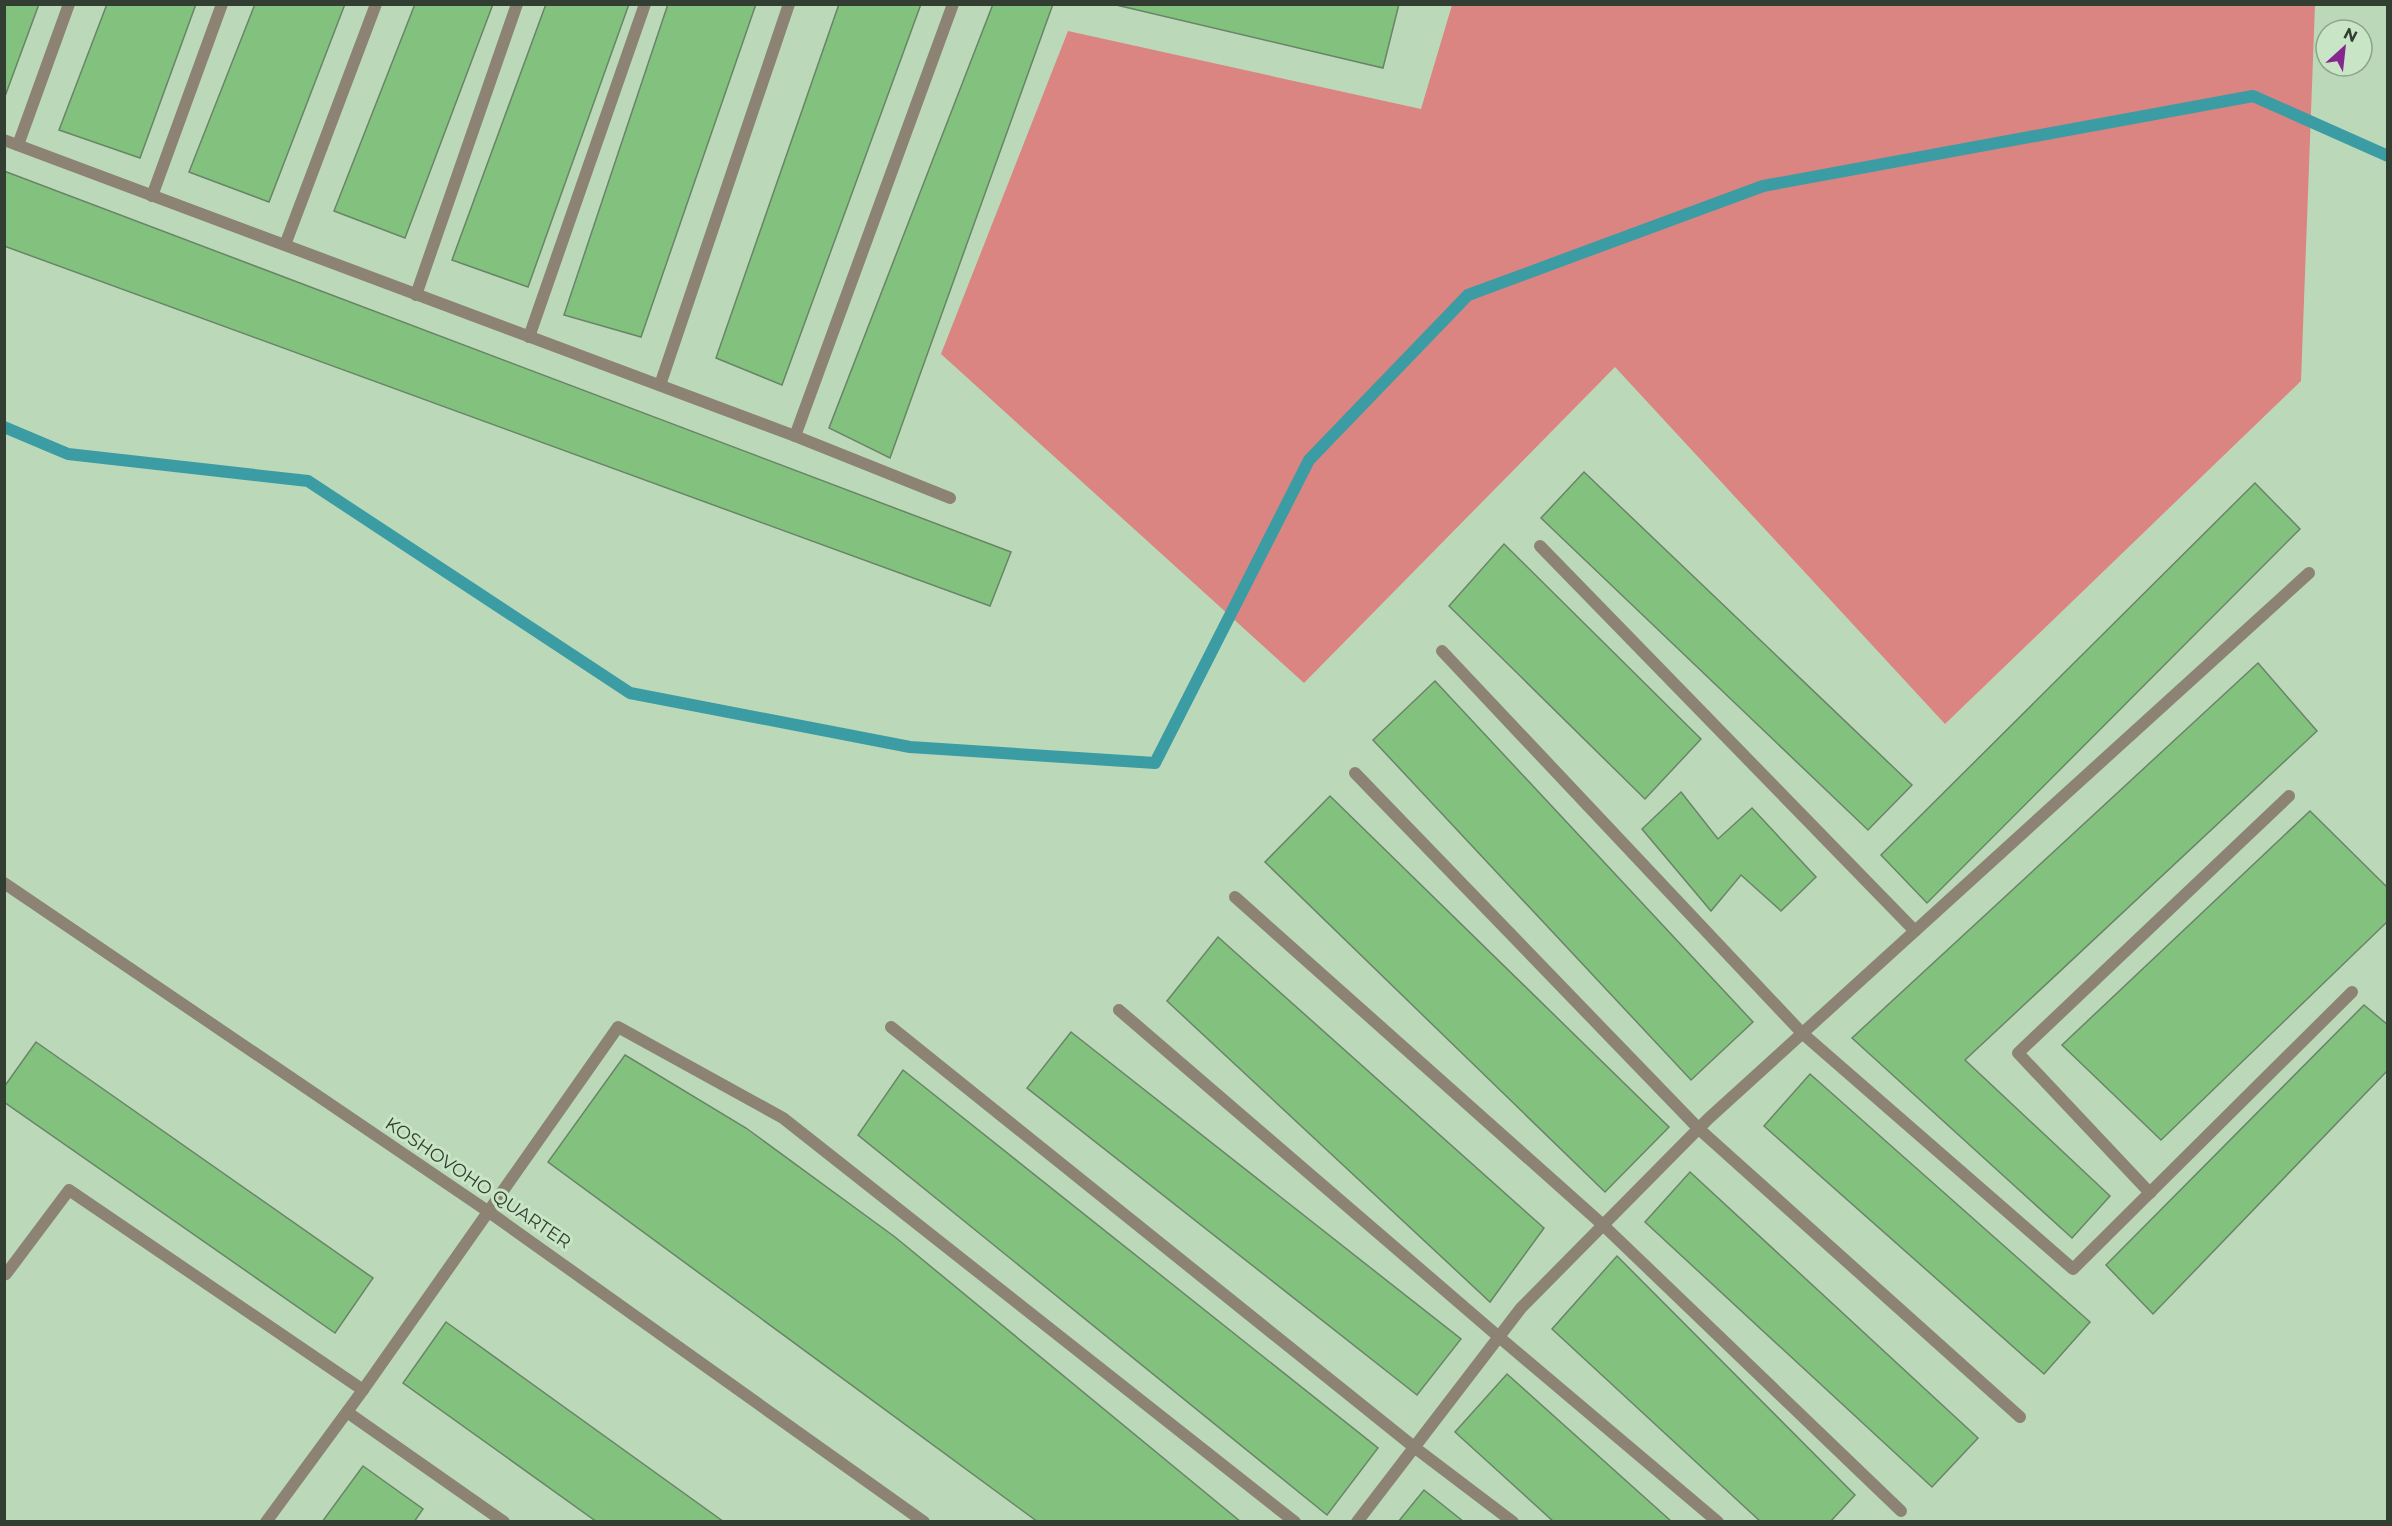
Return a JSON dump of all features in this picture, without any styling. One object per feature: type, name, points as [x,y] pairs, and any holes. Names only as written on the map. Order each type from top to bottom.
[{"type":"street","points":[[18,146],[69,4]]},
{"type":"street","points":[[152,196],[222,4]]},
{"type":"street","points":[[285,245],[376,4]]},
{"type":"street","points":[[416,294],[517,4]]},
{"type":"street","points":[[529,337],[645,4]]},
{"type":"street","points":[[660,386],[789,4]]},
{"type":"street","points":[[795,436],[953,4]]},
{"type":"street","points":[[4,140],[795,436],[950,498]]},
{"type":"street","points":[[1540,546],[1915,931]]},
{"type":"street","points":[[1358,1521],[1521,1308],[1699,1129],[2309,573]]},
{"type":"street","points":[[1442,651],[1802,1033],[2073,1269],[2352,992]]},
{"type":"street","points":[[1355,773],[1699,1129],[2020,1417]]},
{"type":"street","points":[[2150,1193],[2018,1053],[2289,796]]},
{"type":"street","name":"KOSHOVOHO QUARTER","points":[[4,883],[489,1212],[924,1521]]},
{"type":"street","points":[[1235,897],[1603,1225],[1901,1511]]},
{"type":"street","points":[[1119,1010],[1499,1337],[1718,1521]]},
{"type":"street","points":[[266,1521],[363,1390],[618,1027],[783,1118],[1295,1521]]},
{"type":"street","points":[[891,1027],[1414,1447],[1513,1521]]},
{"type":"street","points":[[4,1273],[6,1274],[69,1190],[363,1390]]},
{"type":"street","points":[[347,1412],[504,1521]]},
{"type":"shaded area","points":[[1452,5],[2315,5],[2301,381],[1945,724],[1615,367],[1304,683],[941,354],[1068,31],[1421,109]]},
{"type":"building","points":[[4,4],[39,4],[4,99]]},
{"type":"building","points":[[107,4],[196,4],[140,158],[59,130]]},
{"type":"building","points":[[255,4],[345,4],[269,202],[189,172]]},
{"type":"building","points":[[415,4],[493,4],[405,238],[334,211]]},
{"type":"building","points":[[546,4],[629,4],[528,287],[452,260]]},
{"type":"building","points":[[668,4],[756,4],[641,337],[564,315]]},
{"type":"building","points":[[839,4],[921,4],[782,385],[716,358]]},
{"type":"building","points":[[993,4],[1053,4],[890,458],[829,428]]},
{"type":"building","points":[[1112,4],[1399,4],[1383,68]]},
{"type":"building","points":[[4,171],[1011,552],[990,606],[4,246]]},
{"type":"building","points":[[1584,472],[1912,785],[1868,830],[1541,518]]},
{"type":"building","points":[[2255,483],[2300,529],[1927,903],[1881,855]]},
{"type":"building","points":[[1504,544],[1701,739],[1645,799],[1449,606]]},
{"type":"building","points":[[2258,663],[2317,731],[1965,1060],[2110,1196],[2072,1238],[1852,1038]]},
{"type":"building","points":[[1435,681],[1753,1022],[1691,1080],[1373,740]]},
{"type":"building","points":[[1681,792],[1718,839],[1752,808],[1816,877],[1781,911],[1741,875],[1711,911],[1642,829]]},
{"type":"building","points":[[1330,796],[1669,1127],[1605,1192],[1265,862]]},
{"type":"building","points":[[2310,811],[2388,888],[2388,921],[2161,1140],[2062,1045]]},
{"type":"building","points":[[1218,937],[1544,1228],[1490,1302],[1167,1001]]},
{"type":"building","points":[[2364,1005],[2388,1025],[2388,1070],[2153,1314],[2106,1265]]},
{"type":"building","points":[[1071,1032],[1461,1339],[1417,1395],[1027,1088]]},
{"type":"building","points":[[36,1042],[373,1278],[335,1333],[4,1102],[4,1087]]},
{"type":"building","points":[[625,1055],[746,1128],[895,1237],[1241,1522],[1038,1522],[548,1162]]},
{"type":"building","points":[[903,1070],[1378,1448],[1327,1515],[858,1135]]},
{"type":"building","points":[[1810,1074],[2090,1322],[2044,1374],[1764,1126]]},
{"type":"building","points":[[1690,1172],[1978,1438],[1932,1487],[1645,1222]]},
{"type":"building","points":[[1617,1256],[1855,1495],[1830,1522],[1761,1522],[1552,1329]]},
{"type":"building","points":[[446,1322],[724,1522],[597,1522],[403,1383]]},
{"type":"building","points":[[1507,1374],[1672,1522],[1554,1522],[1455,1432]]},
{"type":"building","points":[[363,1466],[423,1509],[414,1522],[322,1522]]},
{"type":"building","points":[[1424,1490],[1464,1522],[1398,1522]]},
{"type":"waterway","points":[[4,427],[68,454],[308,481],[630,693],[910,747],[1155,763],[1309,460],[1468,295],[1763,186],[2253,96],[2388,156]]}]
